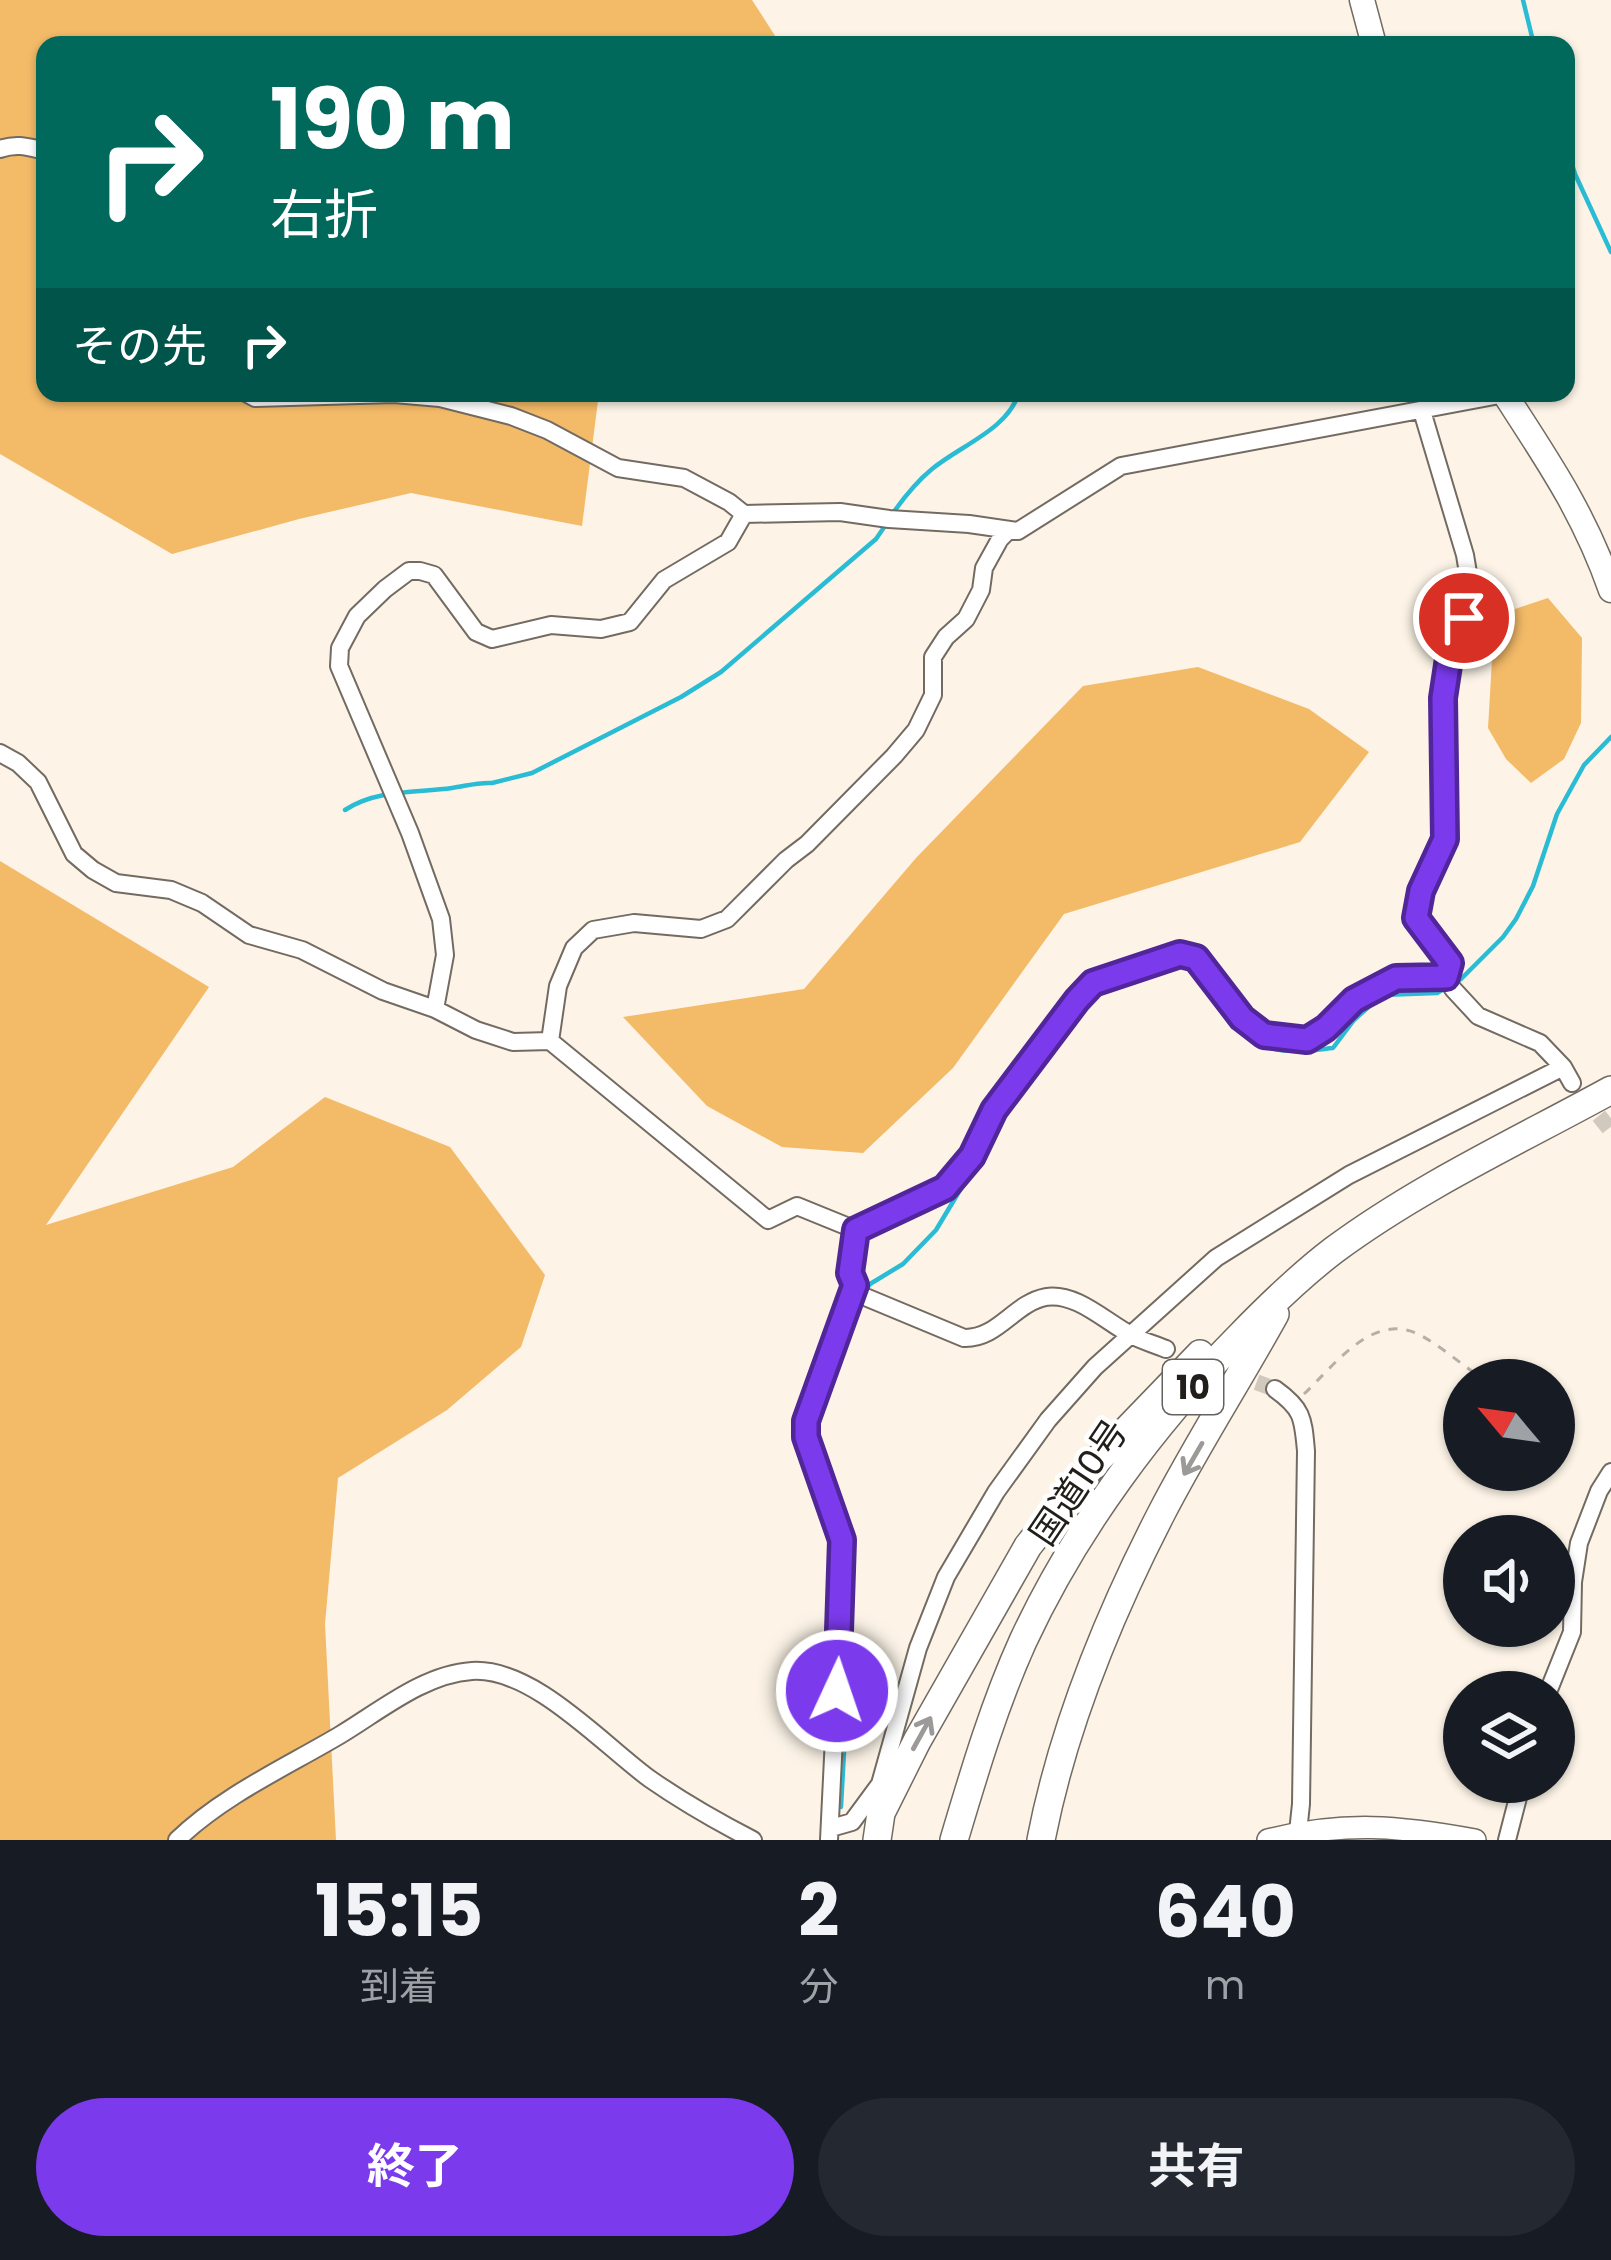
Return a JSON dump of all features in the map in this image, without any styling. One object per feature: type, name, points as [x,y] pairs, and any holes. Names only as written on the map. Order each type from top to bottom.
[{"type":"highway","name":"国道10号","points":[[954,1840],[981,1750],[1023,1641],[1059,1574],[1127,1464],[1212,1365],[1334,1250],[1393,1210],[1611,1090]]},
{"type":"highway","points":[[1041,1840],[1052,1783],[1100,1642],[1162,1512],[1292,1285]]},
{"type":"highway","points":[[877,1840],[881,1813],[917,1741],[1028,1546],[1090,1468],[1195,1358],[1256,1319]]},
{"type":"main road","points":[[1362,0],[1372,36]]},
{"type":"main road","points":[[1510,402],[1557,472],[1594,543],[1611,590]]},
{"type":"street","points":[[0,149],[22,145],[36,149]]},
{"type":"street","points":[[455,402],[547,430],[618,468],[685,478],[744,514],[840,512],[1008,531],[1018,531],[1121,466],[1466,402]]},
{"type":"street","points":[[830,1834],[852,1822],[880,1784],[918,1648],[946,1577],[996,1492],[1048,1420],[1095,1367],[1216,1258],[1348,1175],[1568,1075],[1540,1043],[1478,1016],[1453,989],[1446,977],[1450,963],[1416,918],[1421,891],[1445,839],[1443,698],[1469,579],[1422,411]]},
{"type":"street","points":[[435,1009],[445,955],[442,919],[339,666],[340,648],[357,616],[385,589],[409,572],[420,571],[434,575],[476,632],[492,639],[550,625],[601,629],[630,622],[664,580],[728,542],[744,514]]},
{"type":"street","points":[[550,1041],[559,986],[574,948],[593,930],[634,923],[701,929],[727,919],[894,756],[916,730],[934,695],[933,657],[946,637],[966,620],[981,590],[984,568],[1008,531]]},
{"type":"street","points":[[0,753],[38,782],[74,854],[93,869],[116,883],[171,890],[202,903],[249,935],[302,950],[383,992],[435,1009],[476,1030],[513,1042],[550,1041],[767,1220],[797,1206],[856,1230],[945,1188],[972,1156],[994,1110],[1093,983],[1180,954],[1196,958],[1242,1018],[1264,1035],[1307,1040],[1354,1000],[1396,978],[1446,977]]},
{"type":"street","points":[[856,1230],[850,1273],[862,1296],[964,1338],[980,1339],[1028,1305],[1048,1297],[1067,1299],[1132,1336],[1166,1348]]},
{"type":"street","points":[[830,1834],[843,1553],[806,1437],[806,1421],[855,1285]]},
{"type":"street","points":[[1276,1389],[1294,1403],[1303,1418],[1306,1451],[1299,1836]]},
{"type":"street","points":[[1556,1671],[1572,1632],[1580,1543],[1611,1472]]},
{"type":"street","points":[[177,1840],[239,1795],[427,1683],[473,1671],[507,1675],[540,1692],[652,1779],[753,1840]]},
{"type":"street","points":[[1507,1840],[1517,1803]]},
{"type":"street","points":[[1268,1840],[1363,1826],[1410,1828],[1474,1840]]},
{"type":"path","points":[[1294,1403],[1361,1339],[1378,1331],[1418,1333],[1455,1359]]},
{"type":"shaded area","points":[[0,0],[752,0],[775,36],[36,36],[36,402],[598,402],[582,526],[411,493],[172,554],[0,454]]},
{"type":"shaded area","points":[[1548,598],[1582,638],[1581,723],[1564,759],[1531,783],[1506,759],[1488,728],[1492,660],[1515,609]]},
{"type":"shaded area","points":[[1198,667],[1309,709],[1369,752],[1300,842],[1064,914],[953,1068],[863,1153],[782,1147],[707,1106],[623,1017],[804,989],[916,858],[1083,686]]},
{"type":"shaded area","points":[[0,861],[209,987],[46,1225],[233,1167],[325,1097],[450,1147],[545,1275],[521,1347],[447,1410],[338,1478],[325,1624],[336,1840],[0,1840]]},
{"type":"waterway","points":[[1523,0],[1532,36]]},
{"type":"waterway","points":[[1575,174],[1611,252]]},
{"type":"waterway","points":[[893,513],[926,474],[982,436],[1015,402]]},
{"type":"waterway","points":[[345,810],[384,795],[492,783],[532,773],[681,697],[721,672],[876,539],[887,523]]},
{"type":"waterway","points":[[1246,1031],[1275,1049],[1333,1048],[1382,995],[1437,993],[1461,979],[1516,919],[1533,886],[1557,814],[1584,765],[1611,737]]},
{"type":"waterway","points":[[1139,976],[1182,964],[1196,972]]},
{"type":"waterway","points":[[866,1289],[903,1264],[936,1230],[1016,1097],[1091,997],[1111,984]]},
{"type":"waterway","points":[[818,1447],[820,1405]]},
{"type":"waterway","points":[[841,1807],[851,1567]]},
{"type":"tunnel","points":[[1584,1097],[1611,1131]]},
{"type":"tunnel","points":[[1234,1374],[1275,1389]]},
{"type":"route","points":[[837,1691],[842,1540],[806,1437],[806,1421],[855,1285],[850,1273],[856,1230],[945,1188],[972,1156],[994,1110],[1093,983],[1180,954],[1196,958],[1242,1018],[1264,1035],[1307,1040],[1354,1000],[1396,978],[1446,977],[1450,963],[1416,918],[1421,891],[1445,839],[1443,698],[1450,652],[1464,618]]}]
